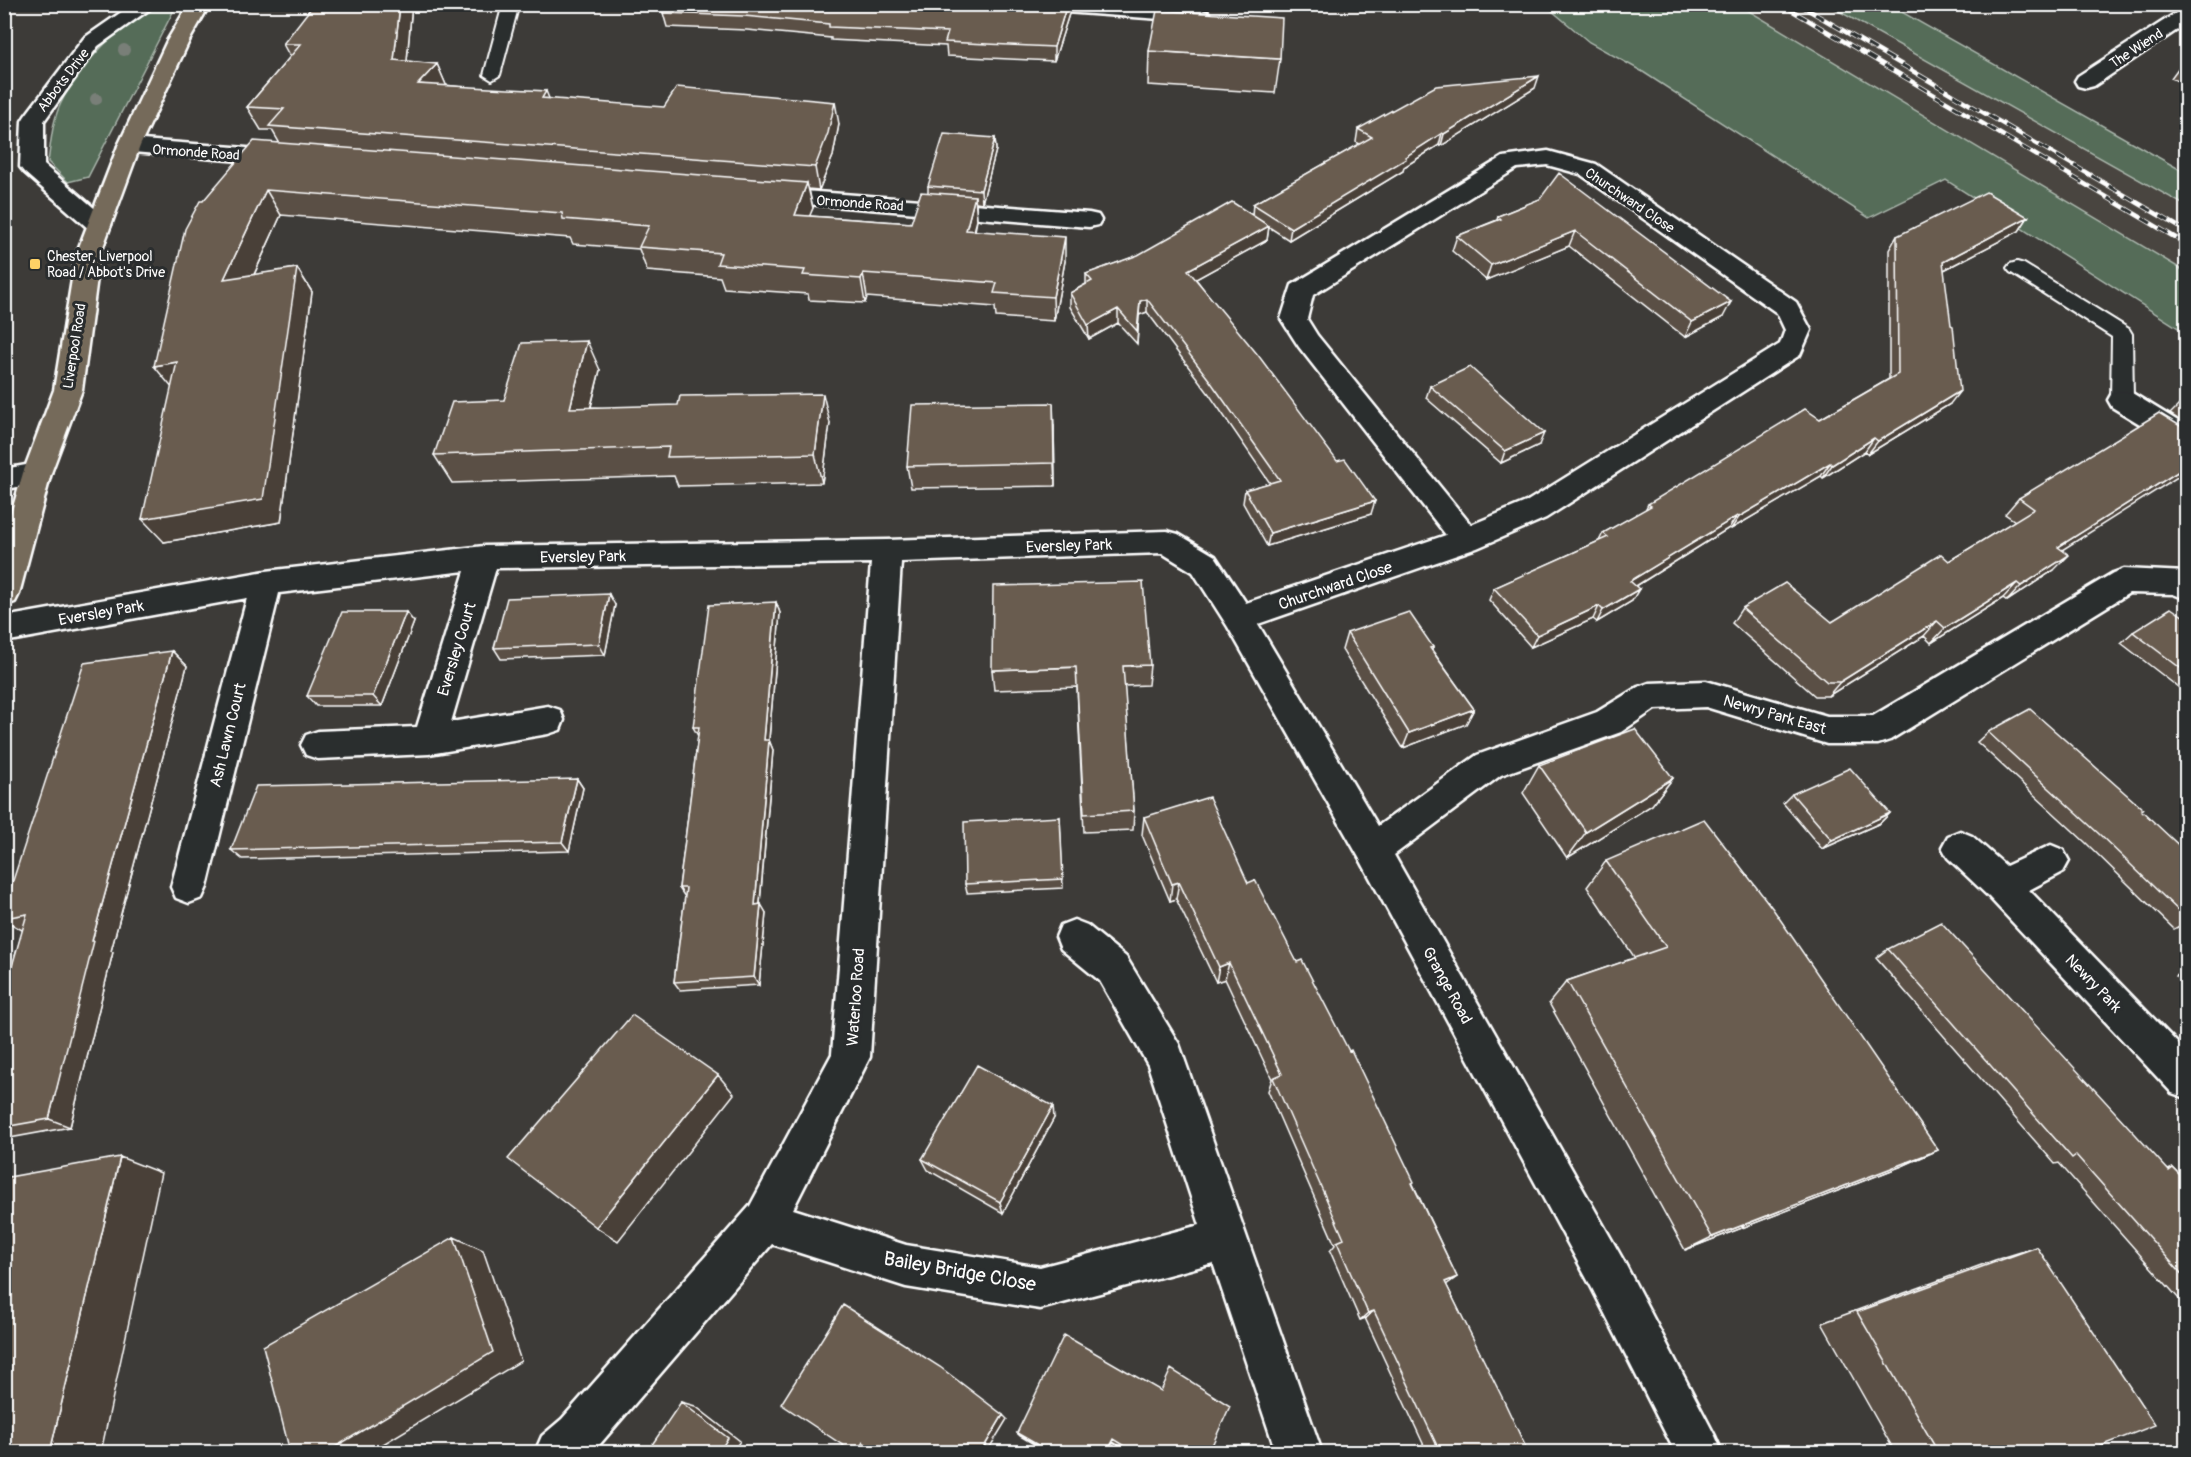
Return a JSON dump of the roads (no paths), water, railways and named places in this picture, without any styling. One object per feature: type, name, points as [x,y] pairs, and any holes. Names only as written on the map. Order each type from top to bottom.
[{"type":"highway","name":"Liverpool Road","points":[[4,594],[37,473],[68,390],[88,255],[129,146],[178,41],[200,4]]},
{"type":"street","name":"Abbots Drive","points":[[99,225],[33,167],[33,121],[91,42],[147,4]]},
{"type":"street","points":[[1038,4],[1126,8],[1217,17]]},
{"type":"street","name":"The Wiend","points":[[2086,81],[2187,15]]},
{"type":"street","name":"Ormonde Road","points":[[129,146],[307,160]]},
{"type":"street","name":"Churchward Close","points":[[1239,618],[1466,540],[1536,510],[1791,349],[1798,330],[1787,308],[1588,169],[1548,158],[1511,162],[1301,291],[1294,319],[1308,341],[1466,540]]},
{"type":"street","name":"Ormonde Road","points":[[745,194],[1089,220]]},
{"type":"street","points":[[2122,400],[2187,439]]},
{"type":"street","points":[[4,480],[37,473]]},
{"type":"street","name":"Grange Road","points":[[1167,542],[1204,564],[1239,618],[1373,850],[1607,1273],[1699,1452]]},
{"type":"street","name":"Eversley Park","points":[[4,630],[266,583],[484,557],[887,551],[1167,542]]},
{"type":"street","name":"Waterloo Road","points":[[558,1452],[578,1435],[765,1221],[851,1057],[887,551]]},
{"type":"street","name":"Eversley Court","points":[[429,740],[484,557]]},
{"type":"street","name":"Newry Park East","points":[[1373,850],[1489,765],[1609,722],[1649,696],[1706,694],[1827,730],[1878,730],[2124,581],[2184,582]]},
{"type":"street","name":"Ash Lawn Court","points":[[189,887],[266,583]]},
{"type":"street","points":[[318,745],[429,740],[548,720]]},
{"type":"street","name":"Newry Park","points":[[1960,848],[2002,886],[2187,1079]]},
{"type":"street","points":[[2002,886],[2051,861]]},
{"type":"street","points":[[1074,937],[1113,969],[1165,1057],[1299,1452]]},
{"type":"street","name":"Bailey Bridge Close","points":[[765,1221],[906,1266],[1040,1288],[1226,1239]]},
{"type":"lane","points":[[492,75],[511,4]]},
{"type":"lane","points":[[2017,268],[2122,334],[2122,400]]},
{"type":"railway","points":[[1781,4],[2186,244]]},
{"type":"railway","points":[[1798,4],[2186,231]]},
{"type":"place","name":"Chester, Liverpool Road / Abbot's Drive","points":[[35,264]]}]
